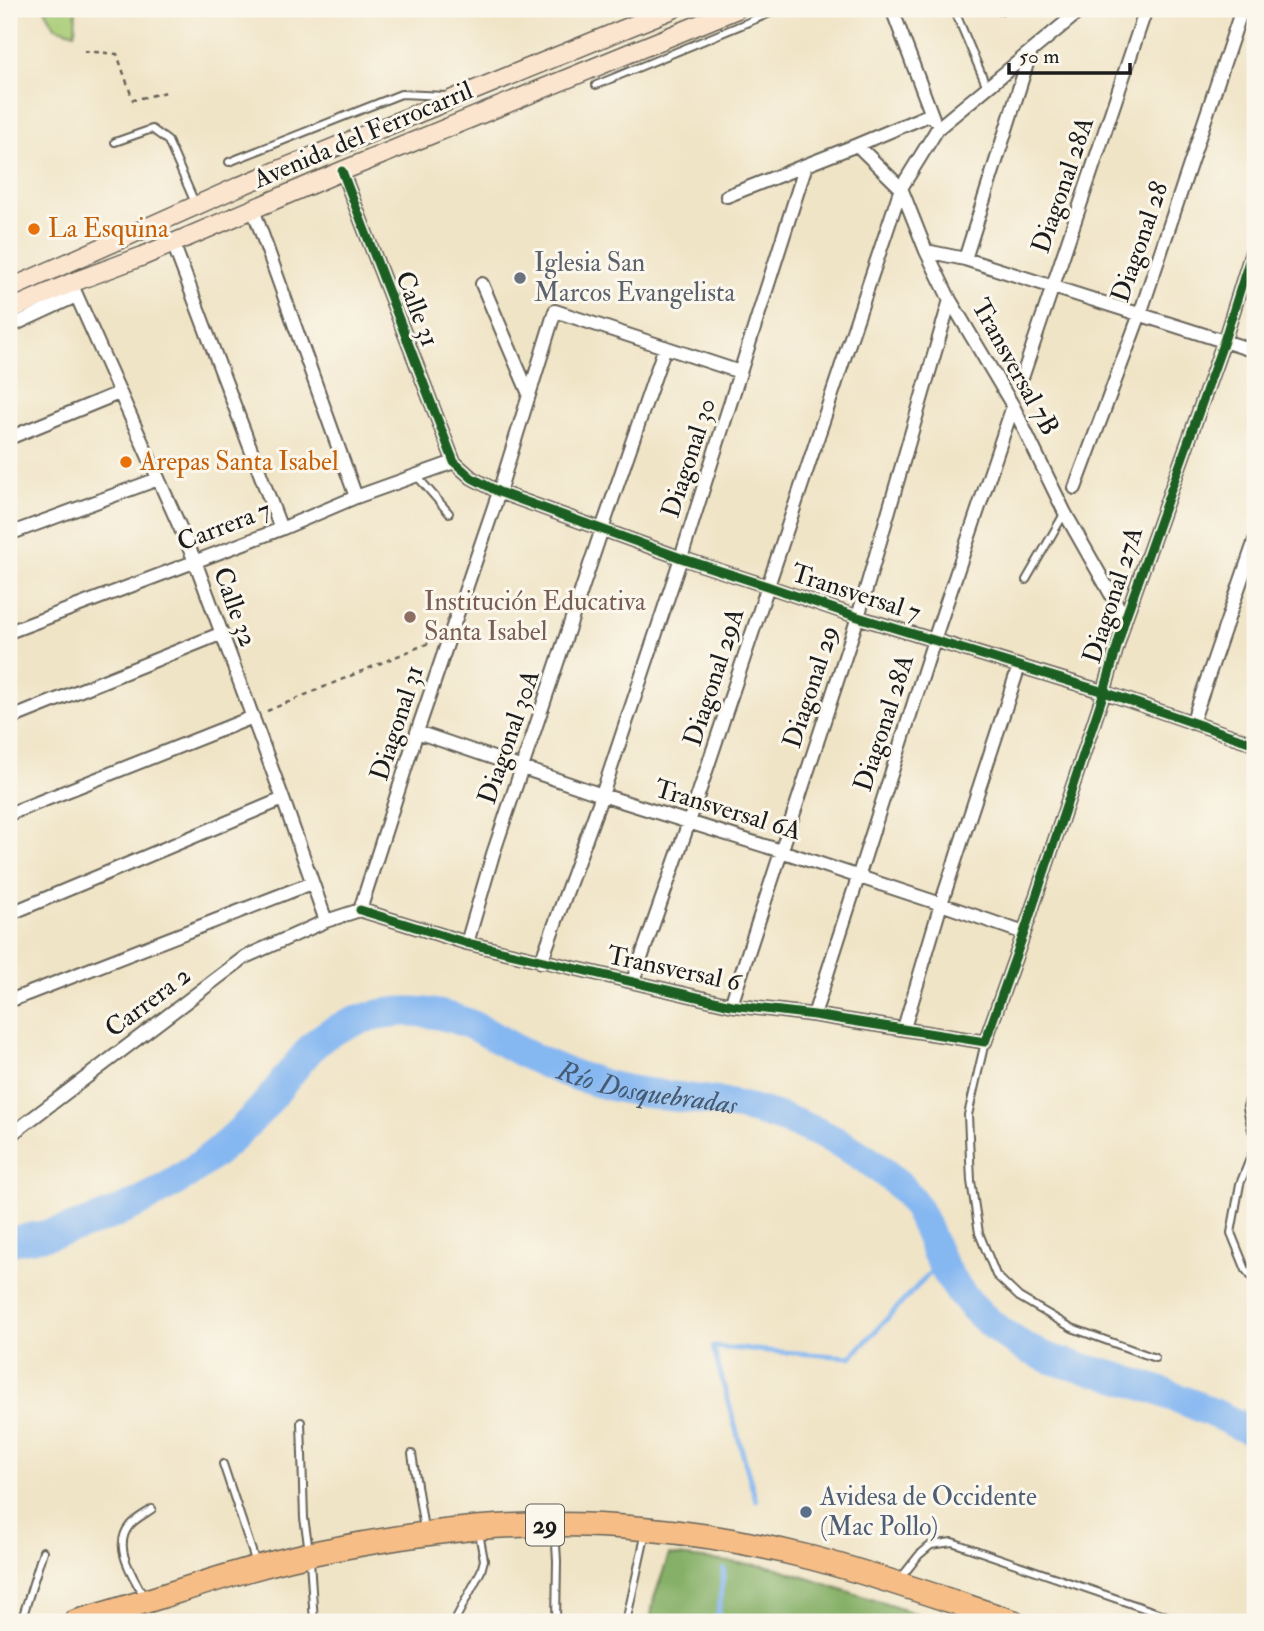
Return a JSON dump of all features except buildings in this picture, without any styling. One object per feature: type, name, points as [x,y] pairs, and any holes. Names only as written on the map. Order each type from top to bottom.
[{"type":"highway","name":"29","points":[[75,1622],[309,1555],[425,1534],[477,1528],[555,1526],[614,1527],[694,1535],[776,1550],[897,1583],[1014,1622]]},
{"type":"main road","name":"Avenida del Ferrocarril","points":[[9,289],[196,205],[673,9]]},
{"type":"main road","name":"Avenida del Ferrocarril","points":[[9,310],[74,289],[253,209],[737,9]]},
{"type":"street","points":[[892,9],[938,128]]},
{"type":"street","name":"Diagonal 29A","points":[[633,981],[901,188],[938,128],[1082,9]]},
{"type":"street","name":"Diagonal 28A","points":[[1023,375],[1146,9]]},
{"type":"street","points":[[1241,9],[1255,15]]},
{"type":"street","name":"Diagonal 28","points":[[1076,488],[1140,314],[1241,9]]},
{"type":"street","points":[[965,259],[1031,51]]},
{"type":"street","points":[[727,196],[931,114]]},
{"type":"street","name":"Transversal 7B","points":[[857,145],[901,188],[926,251],[950,300],[1013,406],[1065,513],[1125,619]]},
{"type":"street","name":"Diagonal 30","points":[[541,962],[602,794],[681,558],[806,165]]},
{"type":"street","name":"Calle 31","points":[[342,172],[454,461]]},
{"type":"street","points":[[253,209],[356,497]]},
{"type":"street","name":"Diagonal 27A","points":[[985,1042],[1104,692],[1125,619],[1224,341],[1255,242]]},
{"type":"street","points":[[173,243],[281,529]]},
{"type":"street","points":[[926,251],[965,259],[1255,351]]},
{"type":"street","points":[[482,284],[529,394]]},
{"type":"street","points":[[9,327],[74,289]]},
{"type":"street","name":"Calle 32","points":[[74,289],[195,561],[326,921]]},
{"type":"street","name":"Diagonal 29","points":[[731,1005],[858,617],[950,300]]},
{"type":"street","name":"Diagonal 31","points":[[359,910],[499,492],[555,311],[665,347]]},
{"type":"street","points":[[665,347],[740,372]]},
{"type":"street","name":"Diagonal 30A","points":[[467,943],[493,854],[665,347]]},
{"type":"street","points":[[9,438],[119,393]]},
{"type":"street","name":"Diagonal 28A","points":[[814,1015],[934,640],[1013,406]]},
{"type":"street","name":"Carrera 7","points":[[9,632],[454,461]]},
{"type":"street","name":"Transversal 7","points":[[454,461],[472,478],[499,492],[681,558],[858,617],[1104,692],[1255,744]]},
{"type":"street","points":[[9,534],[158,479]]},
{"type":"street","points":[[1192,723],[1255,540]]},
{"type":"street","points":[[9,719],[220,634]]},
{"type":"street","points":[[904,1028],[941,904],[1019,666]]},
{"type":"street","points":[[9,814],[253,717]]},
{"type":"street","name":"Transversal 6A","points":[[417,732],[1024,933]]},
{"type":"street","points":[[9,914],[283,799]]},
{"type":"street","points":[[9,1000],[312,883]]},
{"type":"street","points":[[326,921],[359,910]]},
{"type":"street","name":"Transversal 6","points":[[359,910],[541,962],[731,1005],[904,1028],[985,1042]]},
{"type":"street","name":"Carrera 2","points":[[9,1136],[245,957],[326,921]]},
{"type":"street","points":[[1255,1090],[1250,1107],[1255,1130]]},
{"type":"lane","points":[[596,85],[780,9]]},
{"type":"lane","points":[[954,9],[987,87]]},
{"type":"lane","points":[[229,162],[401,94],[458,96]]},
{"type":"lane","points":[[115,142],[152,129],[157,131],[169,141],[196,205]]},
{"type":"lane","points":[[416,475],[449,513]]},
{"type":"lane","points":[[1026,580],[1065,513]]},
{"type":"lane","name":"Diagonal 27A","points":[[985,1042],[968,1115],[970,1168],[979,1233],[996,1275],[1019,1297],[1072,1328],[1155,1358]]},
{"type":"lane","points":[[1255,1146],[1240,1184],[1231,1233],[1246,1270],[1255,1281]]},
{"type":"lane","points":[[301,1422],[304,1518],[314,1622]]},
{"type":"lane","points":[[412,1454],[425,1534]]},
{"type":"lane","points":[[222,1464],[258,1568]]},
{"type":"lane","points":[[146,1602],[125,1560],[122,1542],[129,1526],[152,1508]]},
{"type":"lane","points":[[555,1526],[558,1561],[556,1622]]},
{"type":"lane","points":[[454,1622],[484,1560],[477,1528]]},
{"type":"lane","points":[[626,1622],[646,1530]]},
{"type":"lane","points":[[897,1583],[919,1555],[931,1545],[952,1542],[1184,1622]]},
{"type":"lane","points":[[21,1622],[43,1551]]},
{"type":"path","points":[[84,51],[117,54],[133,100],[166,92]]},
{"type":"path","points":[[253,717],[451,634]]},
{"type":"green space","points":[[45,9],[76,9],[75,33],[55,27]]},
{"type":"green space","points":[[669,1555],[774,1567],[941,1622],[650,1622],[654,1598]]},
{"type":"waterway","name":"Río Dosquebradas","points":[[9,1241],[77,1227],[142,1201],[172,1184],[228,1142],[261,1109],[314,1045],[334,1031],[386,1013],[441,1015],[467,1023],[552,1067],[581,1077],[630,1090],[723,1103],[771,1114],[840,1143],[881,1170],[907,1193],[953,1282],[971,1305],[1004,1334],[1042,1356],[1159,1391],[1255,1433]]},
{"type":"waterway","points":[[756,1501],[713,1347],[851,1357],[941,1261]]},
{"type":"waterway","points":[[717,1622],[724,1569]]},
{"type":"cycle path","points":[[342,171],[454,462],[472,478],[499,492],[681,558],[858,617],[1104,692],[1255,744]]},
{"type":"cycle path","points":[[360,910],[467,943],[731,1005],[985,1042],[1104,692],[1125,619],[1224,341],[1255,242]]},
{"type":"place","name":"La Esquina","points":[[34,229]]},
{"type":"place","name":"Iglesia San Marcos Evangelista","points":[[520,278]]},
{"type":"place","name":"Arepas Santa Isabel","points":[[126,462]]},
{"type":"place","name":"Institución Educativa Santa Isabel","points":[[410,617]]},
{"type":"place","name":"Avidesa de Occidente (Mac Pollo)","points":[[806,1512]]}]
